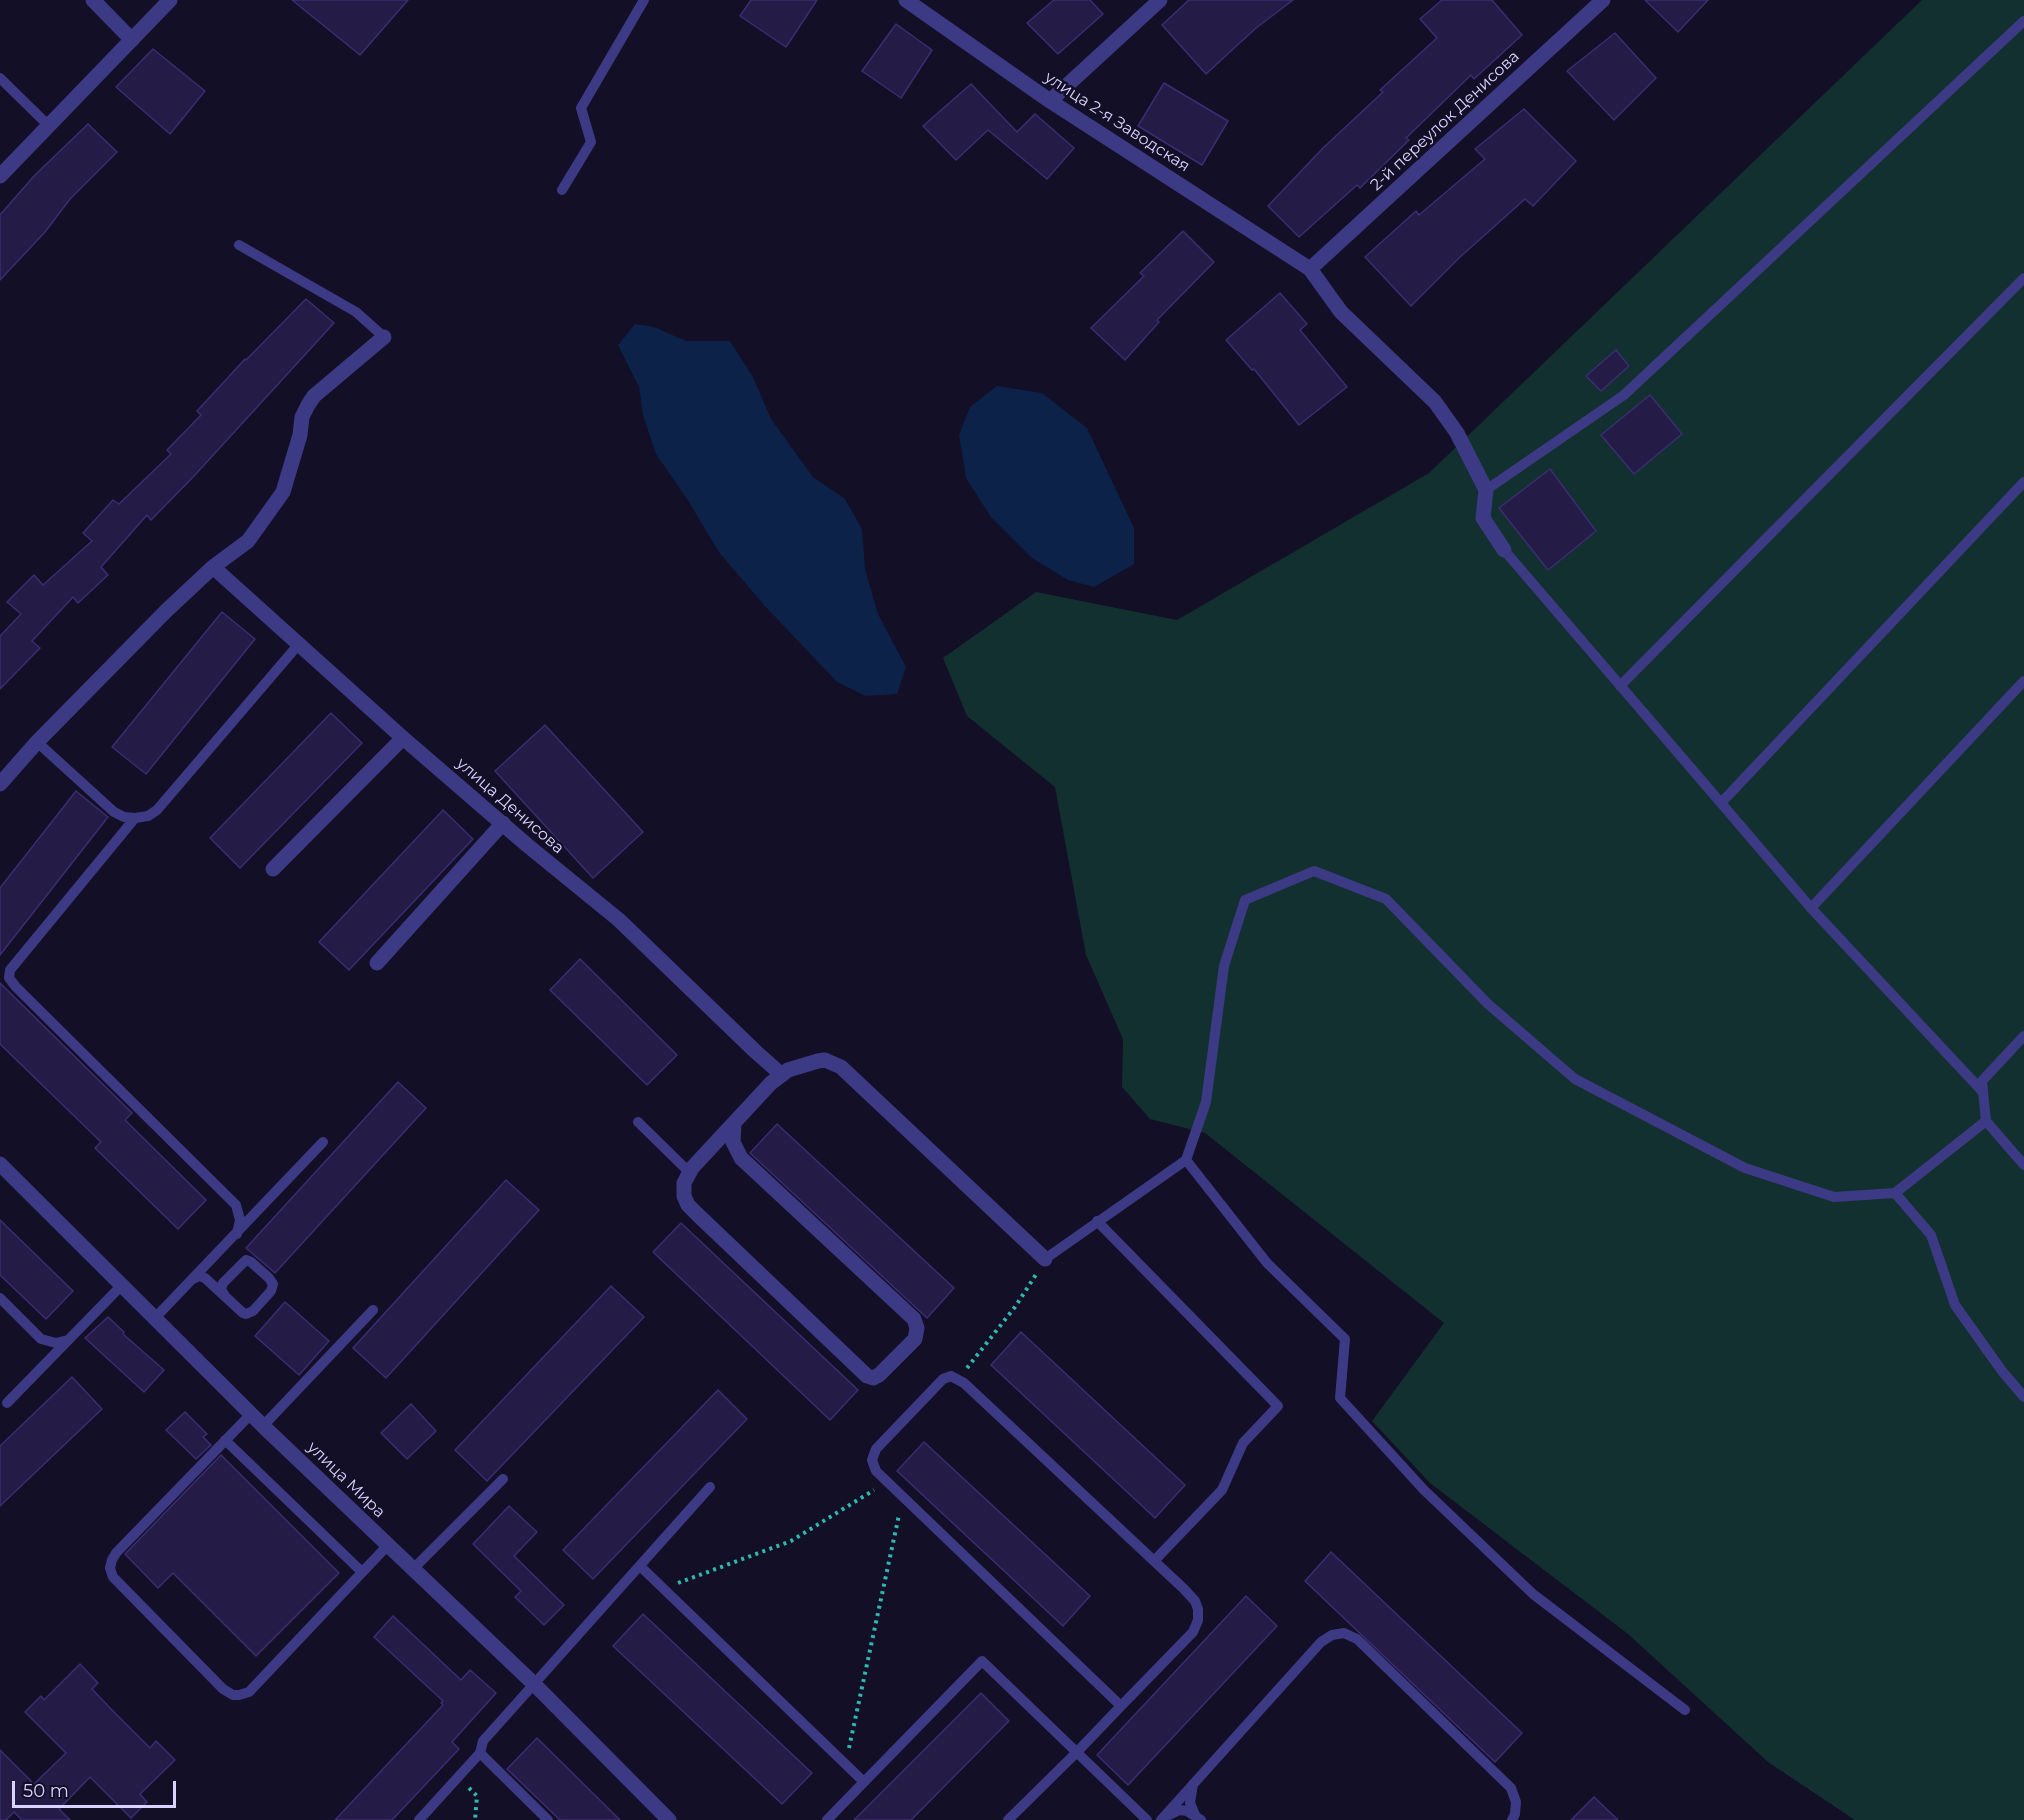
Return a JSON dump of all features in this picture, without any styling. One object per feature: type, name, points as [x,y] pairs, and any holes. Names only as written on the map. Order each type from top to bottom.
[{"type":"street","points":[[93,0],[132,40]]},
{"type":"street","points":[[0,176],[170,0]]},
{"type":"street","name":"улица 2-я Заводская","points":[[906,0],[1050,101],[1310,269]]},
{"type":"street","points":[[1050,101],[1160,0]]},
{"type":"street","name":"2-й переулок Денисова","points":[[1310,269],[1604,0]]},
{"type":"street","points":[[1310,269],[1341,312],[1435,402],[1457,433],[1486,489],[1483,518],[1504,550]]},
{"type":"street","points":[[0,784],[37,742],[213,567],[248,540],[283,492],[300,435],[302,417],[314,396],[384,337]]},
{"type":"street","name":"улица Денисова","points":[[213,567],[403,738],[619,920],[756,1052],[782,1074]]},
{"type":"street","points":[[273,869],[403,738]]},
{"type":"street","points":[[377,963],[503,823]]},
{"type":"street","points":[[705,1154],[725,1151],[732,1152],[741,1158],[913,1317],[917,1328],[915,1338],[879,1375],[871,1377],[863,1374],[688,1205],[683,1188],[689,1172],[705,1154],[734,1124],[771,1083],[782,1074],[796,1066],[818,1060],[825,1060],[840,1066],[1045,1259]]},
{"type":"street","points":[[734,1124],[733,1142],[741,1158]]},
{"type":"street","name":"улица Мира","points":[[0,1164],[263,1426],[534,1684],[669,1820]]},
{"type":"lane","points":[[562,190],[591,142],[581,108],[644,0]]},
{"type":"lane","points":[[1486,489],[1624,395],[2024,21]]},
{"type":"lane","points":[[0,78],[50,126]]},
{"type":"lane","points":[[239,245],[356,312],[384,337]]},
{"type":"lane","points":[[1620,686],[2024,278]]},
{"type":"lane","points":[[1721,803],[2024,482]]},
{"type":"lane","points":[[1504,550],[1811,908],[1983,1092]]},
{"type":"lane","points":[[37,742],[114,812],[124,817],[148,816],[157,810],[298,645]]},
{"type":"lane","points":[[1811,908],[2024,681]]},
{"type":"lane","points":[[135,818],[10,970],[9,978],[233,1202],[239,1215],[237,1234]]},
{"type":"lane","points":[[1045,1259],[1186,1160],[1206,1102],[1224,966],[1245,900],[1314,872],[1386,898],[1488,1004],[1575,1079],[1745,1168],[1834,1197],[1895,1193],[1986,1121]]},
{"type":"lane","points":[[2024,1036],[1982,1081],[1986,1121],[2024,1165]]},
{"type":"lane","points":[[638,1122],[689,1172]]},
{"type":"lane","points":[[154,1319],[322,1142]]},
{"type":"lane","points":[[1186,1160],[1267,1263],[1345,1339],[1340,1398],[1424,1490],[1533,1594],[1685,1710]]},
{"type":"lane","points":[[1895,1193],[1931,1236],[1955,1305],[2002,1371],[2024,1397]]},
{"type":"lane","points":[[1097,1221],[1278,1406],[1243,1443],[1222,1490],[1154,1561]]},
{"type":"lane","points":[[193,1279],[203,1277],[243,1313],[249,1313],[271,1291],[273,1284],[269,1278],[246,1260],[223,1282],[221,1289],[225,1296]]},
{"type":"lane","points":[[7,1403],[121,1286]]},
{"type":"lane","points":[[0,1298],[41,1339],[56,1343],[68,1341]]},
{"type":"lane","points":[[263,1426],[373,1310]]},
{"type":"lane","points":[[1008,1820],[1077,1752],[1193,1632],[1198,1620],[1198,1609],[1195,1600],[958,1379],[948,1377],[938,1383],[873,1453],[873,1465],[887,1482],[1121,1706]]},
{"type":"lane","points":[[251,1414],[116,1553],[110,1568],[113,1577],[223,1689],[236,1695],[249,1692],[388,1545]]},
{"type":"lane","points":[[225,1440],[362,1572]]},
{"type":"lane","points":[[413,1569],[503,1479]]},
{"type":"lane","points":[[418,1820],[480,1754],[483,1741],[487,1736],[710,1486]]},
{"type":"lane","points":[[640,1566],[864,1782]]},
{"type":"lane","points":[[1161,1820],[1321,1642],[1332,1635],[1344,1633],[1357,1639],[1510,1788],[1516,1806],[1512,1820]]},
{"type":"lane","points":[[827,1820],[982,1661],[1147,1820]]},
{"type":"lane","points":[[480,1754],[548,1820]]},
{"type":"lane","points":[[1193,1784],[1190,1803],[1198,1818]]},
{"type":"lane","points":[[1161,1820],[1179,1810],[1187,1811],[1198,1818]]},
{"type":"path","points":[[958,1379],[1015,1307],[1045,1259]]},
{"type":"path","points":[[664,1589],[791,1540],[887,1482]]},
{"type":"path","points":[[846,1764],[903,1497]]},
{"type":"path","points":[[458,1778],[477,1796],[475,1820]]},
{"type":"green space","points":[[1922,0],[2024,0],[2024,1820],[1855,1820],[1768,1762],[1628,1634],[1430,1483],[1372,1421],[1444,1323],[1205,1133],[1150,1119],[1122,1087],[1123,1039],[1086,955],[1055,787],[967,716],[943,658],[1036,592],[1177,620],[1429,473]]},
{"type":"water","points":[[635,324],[654,327],[686,341],[730,341],[753,377],[771,419],[813,477],[845,499],[862,529],[865,569],[878,614],[906,667],[897,694],[866,696],[837,682],[763,604],[718,551],[689,502],[656,454],[643,415],[639,387],[618,345]]},
{"type":"water","points":[[997,386],[1042,393],[1087,428],[1134,528],[1134,564],[1094,587],[1068,580],[1032,558],[991,517],[966,478],[959,435],[970,407]]},
{"type":"building","points":[[292,0],[408,0],[360,55]]},
{"type":"building","points":[[751,0],[817,0],[786,47],[740,16]]},
{"type":"building","points":[[1054,0],[1090,0],[1103,14],[1058,54],[1027,23]]},
{"type":"building","points":[[1189,0],[1293,0],[1256,28],[1206,74],[1162,25]]},
{"type":"building","points":[[1442,0],[1492,0],[1522,35],[1474,79],[1471,75],[1406,138],[1409,140],[1360,188],[1357,185],[1299,237],[1268,206],[1323,148],[1383,92],[1380,90],[1437,38],[1420,19]]},
{"type":"building","points":[[1645,0],[1708,0],[1678,32]]},
{"type":"building","points":[[896,24],[932,50],[901,98],[862,71]]},
{"type":"building","points":[[1615,33],[1656,78],[1614,120],[1567,71]]},
{"type":"building","points":[[153,49],[205,91],[170,134],[116,87]]},
{"type":"building","points":[[1164,83],[1228,121],[1202,165],[1138,126]]},
{"type":"building","points":[[971,84],[1017,132],[1035,114],[1074,148],[1047,179],[988,130],[956,160],[923,126]]},
{"type":"building","points":[[1524,109],[1576,161],[1533,206],[1525,199],[1459,258],[1411,306],[1365,257],[1416,211],[1419,215],[1485,159],[1475,149]]},
{"type":"building","points":[[88,124],[117,152],[70,199],[45,232],[0,280],[0,215],[34,176]]},
{"type":"building","points":[[1183,231],[1214,262],[1157,320],[1159,322],[1125,360],[1091,328],[1144,276],[1140,273]]},
{"type":"building","points":[[1280,293],[1307,324],[1300,330],[1347,387],[1299,425],[1254,369],[1252,370],[1226,340]]},
{"type":"building","points":[[306,299],[334,323],[194,476],[151,520],[147,515],[101,567],[108,575],[78,603],[73,597],[32,641],[40,648],[0,689],[0,636],[21,614],[7,602],[34,575],[43,585],[92,541],[83,533],[113,500],[119,504],[171,454],[167,450],[201,415],[197,411],[245,359]]},
{"type":"building","points":[[1616,350],[1629,366],[1601,391],[1586,376]]},
{"type":"building","points":[[1650,395],[1682,434],[1634,474],[1601,435]]},
{"type":"building","points":[[1550,469],[1596,531],[1548,570],[1499,508]]},
{"type":"building","points":[[222,612],[255,639],[146,774],[112,747]]},
{"type":"building","points":[[331,713],[362,743],[240,868],[210,838]]},
{"type":"building","points":[[545,725],[643,832],[593,878],[495,771]]},
{"type":"building","points":[[76,791],[108,817],[0,955],[0,888]]},
{"type":"building","points":[[443,810],[473,839],[349,970],[319,942]]},
{"type":"building","points":[[580,959],[677,1055],[647,1085],[550,990]]},
{"type":"building","points":[[0,983],[132,1113],[125,1120],[206,1200],[178,1229],[95,1148],[101,1142],[0,1044]]},
{"type":"building","points":[[398,1082],[426,1108],[275,1273],[246,1248]]},
{"type":"building","points":[[777,1124],[954,1288],[927,1318],[750,1153]]},
{"type":"building","points":[[506,1180],[539,1210],[386,1378],[353,1348]]},
{"type":"building","points":[[0,1220],[73,1291],[46,1319],[0,1275]]},
{"type":"building","points":[[681,1223],[858,1390],[830,1420],[653,1252]]},
{"type":"building","points":[[611,1286],[644,1317],[487,1481],[455,1450]]},
{"type":"building","points":[[285,1302],[329,1341],[299,1375],[255,1336]]},
{"type":"building","points":[[108,1317],[124,1332],[123,1334],[164,1370],[144,1392],[85,1338]]},
{"type":"building","points":[[1021,1332],[1185,1485],[1155,1518],[991,1365]]},
{"type":"building","points":[[72,1377],[102,1409],[0,1506],[0,1446]]},
{"type":"building","points":[[718,1390],[747,1419],[593,1579],[563,1550]]},
{"type":"building","points":[[411,1404],[436,1431],[407,1459],[381,1433]]},
{"type":"building","points":[[185,1412],[207,1434],[203,1437],[211,1445],[196,1459],[166,1430]]},
{"type":"building","points":[[924,1442],[1090,1596],[1063,1626],[897,1471]]},
{"type":"building","points":[[221,1455],[339,1573],[256,1656],[173,1573],[158,1588],[125,1554]]},
{"type":"building","points":[[509,1506],[537,1532],[514,1556],[564,1605],[544,1625],[515,1597],[521,1591],[473,1544]]},
{"type":"building","points":[[1331,1552],[1522,1733],[1495,1762],[1305,1581]]},
{"type":"building","points":[[1246,1596],[1277,1626],[1128,1785],[1097,1755]]},
{"type":"building","points":[[643,1614],[812,1773],[782,1804],[613,1646]]},
{"type":"building","points":[[393,1616],[461,1680],[470,1670],[496,1693],[452,1742],[459,1749],[392,1820],[335,1820],[443,1705],[441,1703],[443,1701],[374,1637]]},
{"type":"building","points":[[80,1664],[98,1683],[92,1689],[112,1710],[150,1748],[156,1741],[175,1760],[140,1794],[147,1802],[131,1818],[90,1777],[59,1809],[70,1820],[22,1820],[14,1812],[6,1820],[0,1820],[0,1750],[34,1784],[66,1753],[25,1712],[41,1696],[44,1700]]},
{"type":"building","points":[[981,1693],[1009,1721],[911,1820],[854,1820]]},
{"type":"building","points":[[537,1738],[620,1820],[560,1820],[507,1769]]},
{"type":"building","points":[[1594,1797],[1618,1820],[1571,1820]]}]
